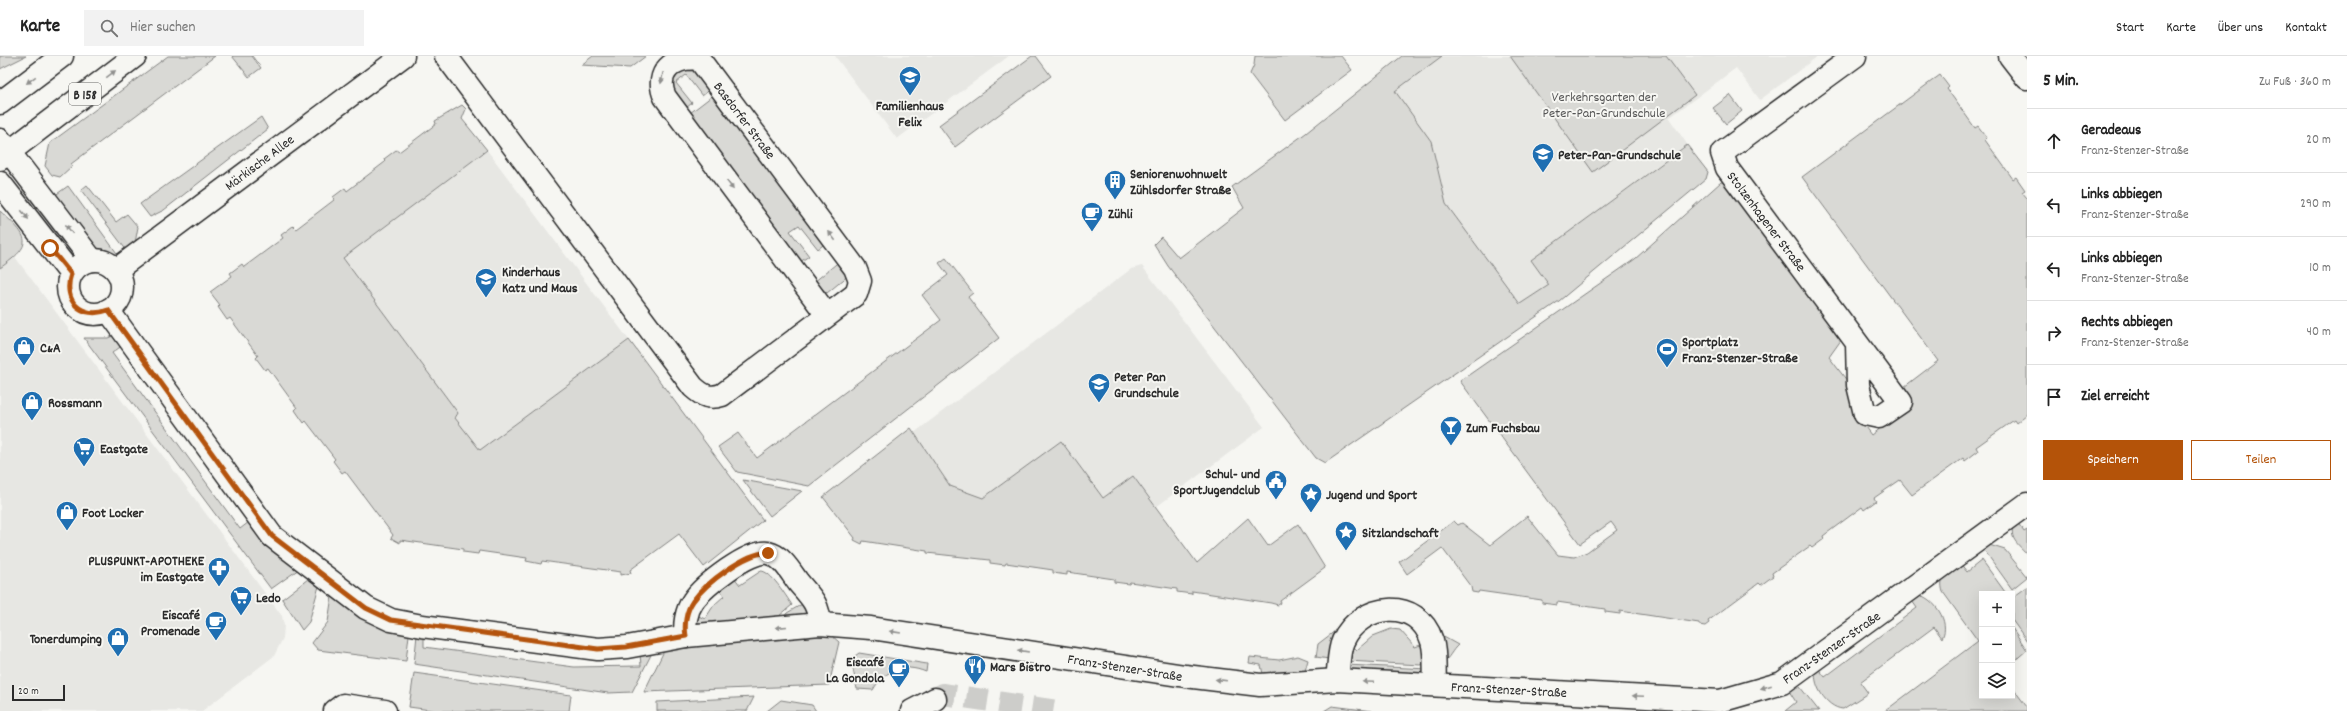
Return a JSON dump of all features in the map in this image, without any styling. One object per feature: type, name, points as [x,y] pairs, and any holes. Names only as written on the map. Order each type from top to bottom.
[{"type":"street","points":[[0,103],[62,56]]},
{"type":"street","name":"B 158","points":[[3,150],[135,56]]},
{"type":"street","name":"Märkische Allee","points":[[116,270],[403,56]]},
{"type":"street","name":"Basdorfer Straße","points":[[446,56],[684,374],[703,396],[722,396],[856,294],[860,281],[858,273],[699,59],[686,56],[672,61],[667,65],[661,77],[661,84],[665,97],[828,315]]},
{"type":"street","name":"Stolzenhagener Straße","points":[[1855,56],[1722,154],[1727,168],[1857,343]]},
{"type":"street","points":[[2010,56],[2027,78]]},
{"type":"street","points":[[3,150],[92,260]]},
{"type":"street","points":[[0,183],[71,274]]},
{"type":"street","points":[[92,260],[108,263],[116,270],[120,278],[120,296],[108,310],[92,313],[77,307],[68,292],[68,283],[71,274],[80,264],[92,260]]},
{"type":"street","name":"Franz-Stenzer-Straße","points":[[108,310],[272,536],[366,608],[391,620],[422,626],[598,649],[626,647],[686,636],[820,624],[871,628],[1243,683],[1268,685],[1337,680],[1720,700],[1782,683],[2027,504]]},
{"type":"street","points":[[686,636],[684,623],[692,602],[713,581],[743,560],[762,552],[777,556],[785,565],[818,607],[820,624]]},
{"type":"street","name":"Franz-Stenzer-Straße","points":[[1337,680],[1341,645],[1349,632],[1358,622],[1369,616],[1388,609],[1399,609],[1414,614],[1432,640],[1435,684]]},
{"type":"street","points":[[912,711],[935,699]]},
{"type":"street","points":[[335,711],[342,705],[385,711]]},
{"type":"shaded area","name":"Familienhaus Felix","points":[[835,56],[1009,56],[897,139]]},
{"type":"shaded area","name":"Peter-Pan-Grundschule","points":[[1442,56],[1818,56],[1760,100],[1736,68],[1669,118],[1687,144],[1531,260],[1549,285],[1520,304],[1446,204],[1431,141],[1395,91]]},
{"type":"shaded area","name":"Kinderhaus Katz und Maus","points":[[487,150],[629,340],[480,451],[455,418],[458,413],[343,258]]},
{"type":"shaded area","name":"Eastgate","points":[[15,257],[282,616],[284,626],[283,638],[274,656],[202,711],[0,711],[0,268]]},
{"type":"shaded area","name":"Peter Pan Grundschule","points":[[1142,266],[1264,427],[1156,507],[1133,476],[1103,498],[1061,441],[983,498],[950,486],[914,433],[1131,269]]},
{"type":"green space","points":[[0,56],[26,56],[0,69]]},
{"type":"green space","points":[[168,56],[215,56],[71,164],[72,166],[60,177],[52,175],[45,166],[50,143]]},
{"type":"green space","points":[[232,56],[252,56],[261,68],[249,77]]},
{"type":"green space","points":[[593,56],[646,56],[630,68],[581,65]]},
{"type":"green space","points":[[1032,56],[1036,56],[1051,76],[955,147],[939,125]]},
{"type":"green space","points":[[1255,56],[1341,56],[1352,70],[1285,120],[1250,74],[1254,65]]},
{"type":"green space","points":[[1402,56],[1442,56],[1395,91],[1431,141],[1446,204],[1520,304],[1549,285],[1531,260],[1687,145],[1708,172],[1706,179],[1559,301],[1325,463],[1316,458],[1168,266],[1154,244],[1161,237],[1179,258],[1244,208],[1232,187],[1306,133]]},
{"type":"green space","name":"Verkehrsgarten der Peter-Pan-Grundschule","points":[[1510,56],[1666,56],[1695,95],[1593,172]]},
{"type":"green space","points":[[691,66],[712,88],[702,96],[686,75],[676,83],[692,103],[686,108],[672,89],[672,76]]},
{"type":"green space","points":[[1940,75],[1949,87],[1947,89],[1975,128],[1978,126],[1987,138],[1985,140],[2013,179],[2016,177],[2025,190],[2022,192],[2027,198],[2027,414],[2016,423],[2014,420],[1976,447],[1978,451],[1965,461],[1963,458],[1912,495],[1900,480],[1874,498],[1876,501],[1864,510],[1862,507],[1823,536],[1824,539],[1812,548],[1810,546],[1772,573],[1773,576],[1761,585],[1759,583],[1708,621],[1709,623],[1705,626],[1699,625],[1699,623],[1620,611],[1620,614],[1605,612],[1605,609],[1557,602],[1557,605],[1542,603],[1542,600],[1479,591],[1478,593],[1472,592],[1471,587],[1442,548],[1407,574],[1399,562],[1454,521],[1458,525],[1462,523],[1490,545],[1527,516],[1558,555],[1574,557],[1587,552],[1617,530],[1611,522],[1580,544],[1460,381],[1635,259],[1721,182],[1730,183],[1844,336],[1829,357],[1848,382],[1857,416],[1871,435],[1910,404],[1900,390],[1938,361],[1802,177]]},
{"type":"green space","points":[[716,93],[827,242],[818,249],[799,225],[790,231],[809,256],[800,262],[690,113]]},
{"type":"green space","points":[[1730,95],[1742,111],[1726,124],[1713,108]]},
{"type":"green space","points":[[462,105],[466,109],[462,119],[487,150],[343,258],[458,413],[455,418],[480,450],[629,340],[763,520],[704,567],[679,534],[630,570],[631,573],[621,575],[621,572],[542,561],[541,564],[526,561],[527,558],[479,551],[478,554],[463,552],[463,549],[400,540],[400,543],[391,538],[393,535],[345,471],[342,473],[333,461],[335,459],[306,421],[304,423],[295,410],[297,408],[268,368],[265,370],[256,358],[258,356],[230,318],[227,320],[218,307],[220,305],[210,292],[232,276],[230,273],[242,264],[244,267],[283,238],[281,235],[293,226],[296,229],[334,200],[333,197],[345,188],[347,191],[385,162],[384,159],[396,150],[399,152],[436,124],[435,121]]},
{"type":"green space","points":[[261,117],[268,129],[164,210],[150,217],[140,204]]},
{"type":"green space","points":[[87,185],[116,222],[127,214],[138,227],[135,243],[127,251],[81,190]]},
{"type":"green space","points":[[68,186],[119,256],[109,258],[95,248],[54,196]]},
{"type":"green space","points":[[27,188],[74,253],[72,255],[67,251],[20,193]]},
{"type":"green space","points":[[0,211],[17,228],[24,241],[23,247],[19,253],[0,268]]},
{"type":"green space","points":[[946,258],[973,293],[968,297],[999,338],[809,486],[737,472],[718,447],[738,433],[757,458],[941,320],[922,295],[948,275],[939,263]]},
{"type":"green space","points":[[841,260],[849,275],[827,293],[814,282]]},
{"type":"green space","points":[[115,335],[123,345],[112,353],[240,529],[249,522],[268,545],[299,569],[271,589],[84,338],[108,338]]},
{"type":"green space","points":[[911,428],[950,486],[983,498],[1061,441],[1103,498],[1133,476],[1197,563],[1248,518],[1268,546],[1298,524],[1325,568],[1280,601],[1281,603],[1278,605],[1192,591],[1192,594],[1177,592],[1177,589],[1130,582],[1129,584],[1114,582],[1114,579],[1067,572],[1067,575],[1053,573],[1053,570],[1006,563],[1005,565],[990,563],[990,560],[927,553],[927,551],[863,541],[862,544],[854,540],[855,538],[823,497]]},
{"type":"green space","points":[[743,480],[802,491],[770,516]]},
{"type":"green space","points":[[2016,520],[2024,532],[2027,530],[2027,554],[2014,539],[2012,531]]},
{"type":"green space","points":[[1986,544],[2005,550],[2027,577],[2012,589],[1982,547]]},
{"type":"green space","points":[[1982,560],[2004,591],[1979,591],[1979,699],[2015,699],[2015,691],[2027,707],[2027,711],[1885,711],[1978,641],[1943,592],[1942,586],[1945,574],[1960,563],[1967,572]]},
{"type":"green space","points":[[761,571],[765,572],[774,579],[792,605],[779,616],[699,624],[698,622],[692,623],[694,614],[705,619],[714,605],[724,596],[717,583],[731,573],[740,585]]},
{"type":"green space","points":[[308,579],[319,586],[309,622],[302,630],[282,599]]},
{"type":"green space","points":[[2027,587],[2027,641],[2015,624],[2015,596]]},
{"type":"green space","points":[[1916,594],[1929,600],[1939,611],[1944,625],[1942,638],[1934,627],[1860,682],[1868,693],[1843,709],[1837,708],[1831,704],[1825,699],[1818,687],[1815,673],[1817,667],[1825,677],[1917,608],[1910,598]]},
{"type":"green space","points":[[332,596],[366,618],[409,635],[406,661],[318,650],[312,643],[328,622]]},
{"type":"green space","points":[[804,603],[809,615],[784,617],[787,613]]},
{"type":"green space","points":[[1391,629],[1400,630],[1415,647],[1426,643],[1430,662],[1421,665],[1347,661],[1349,643],[1357,650],[1373,636]]},
{"type":"green space","points":[[1335,631],[1338,633],[1335,660],[1316,657],[1318,644]]},
{"type":"green space","points":[[2015,632],[2027,650],[2015,660]]},
{"type":"green space","points":[[417,635],[424,636],[424,647],[574,667],[641,666],[640,653],[653,651],[632,692],[608,693],[414,664]]},
{"type":"green space","points":[[831,635],[839,642],[829,685],[644,692],[665,649],[756,637]]},
{"type":"green space","points":[[1442,636],[1458,645],[1443,662]]},
{"type":"green space","points":[[859,653],[927,664],[926,672],[918,669],[903,668],[883,677],[873,690],[857,689],[851,659]]},
{"type":"green space","points":[[1298,656],[1308,660],[1305,671],[1263,674],[1261,665],[1249,663],[1250,657],[1279,660]]},
{"type":"green space","points":[[1346,665],[1428,669],[1416,676],[1348,671]]},
{"type":"green space","points":[[414,673],[571,695],[569,711],[438,711],[409,707]]},
{"type":"green space","points":[[1800,687],[1819,711],[1785,711],[1796,702],[1787,688]]},
{"type":"green space","points":[[754,697],[747,711],[657,711],[657,702]]},
{"type":"green space","points":[[781,700],[812,705],[816,711],[767,711]]},
{"type":"green space","points":[[1332,706],[1372,711],[1324,711]]},
{"type":"tunnel","points":[[935,699],[943,694],[1057,711]]},
{"type":"place","name":"Familienhaus Felix","points":[[910,96]]},
{"type":"place","name":"Peter-Pan-Grundschule","points":[[1543,174]]},
{"type":"place","name":"Seniorenwohnwelt Zühlsdorfer Straße","points":[[1115,200]]},
{"type":"place","name":"Zühli","points":[[1092,232]]},
{"type":"place","name":"Kinderhaus Katz und Maus","points":[[486,298]]},
{"type":"place","name":"C&A","points":[[24,366]]},
{"type":"place","name":"Sportplatz Franz-Stenzer-Straße","points":[[1667,368]]},
{"type":"place","name":"Peter Pan Grundschule","points":[[1099,404]]},
{"type":"place","name":"Rossmann","points":[[32,422]]},
{"type":"place","name":"Zum Fuchsbau","points":[[1451,446]]},
{"type":"place","name":"Eastgate","points":[[84,468]]},
{"type":"place","name":"Schul- und SportJugendclub","points":[[1276,500]]},
{"type":"place","name":"Jugend und Sport","points":[[1311,514]]},
{"type":"place","name":"Foot Locker","points":[[67,532]]},
{"type":"place","name":"Sitzlandschaft","points":[[1346,552]]},
{"type":"place","name":"PLUSPUNKT-APOTHEKE im Eastgate","points":[[219,588]]},
{"type":"place","name":"Ledo","points":[[241,616]]},
{"type":"place","name":"Eiscafé Promenade","points":[[216,642]]},
{"type":"place","name":"Tonerdumping","points":[[118,658]]},
{"type":"place","name":"Mars Bistro","points":[[975,686]]},
{"type":"place","name":"Eiscafé La Gondola","points":[[899,688]]},
{"type":"route","points":[[50,248],[71,274],[68,283],[68,292],[77,307],[92,313],[100,313],[108,310],[245,502],[272,536],[366,608],[391,620],[422,626],[598,649],[626,647],[686,636],[684,623],[692,602],[713,581],[743,560],[762,552],[768,553]]}]
